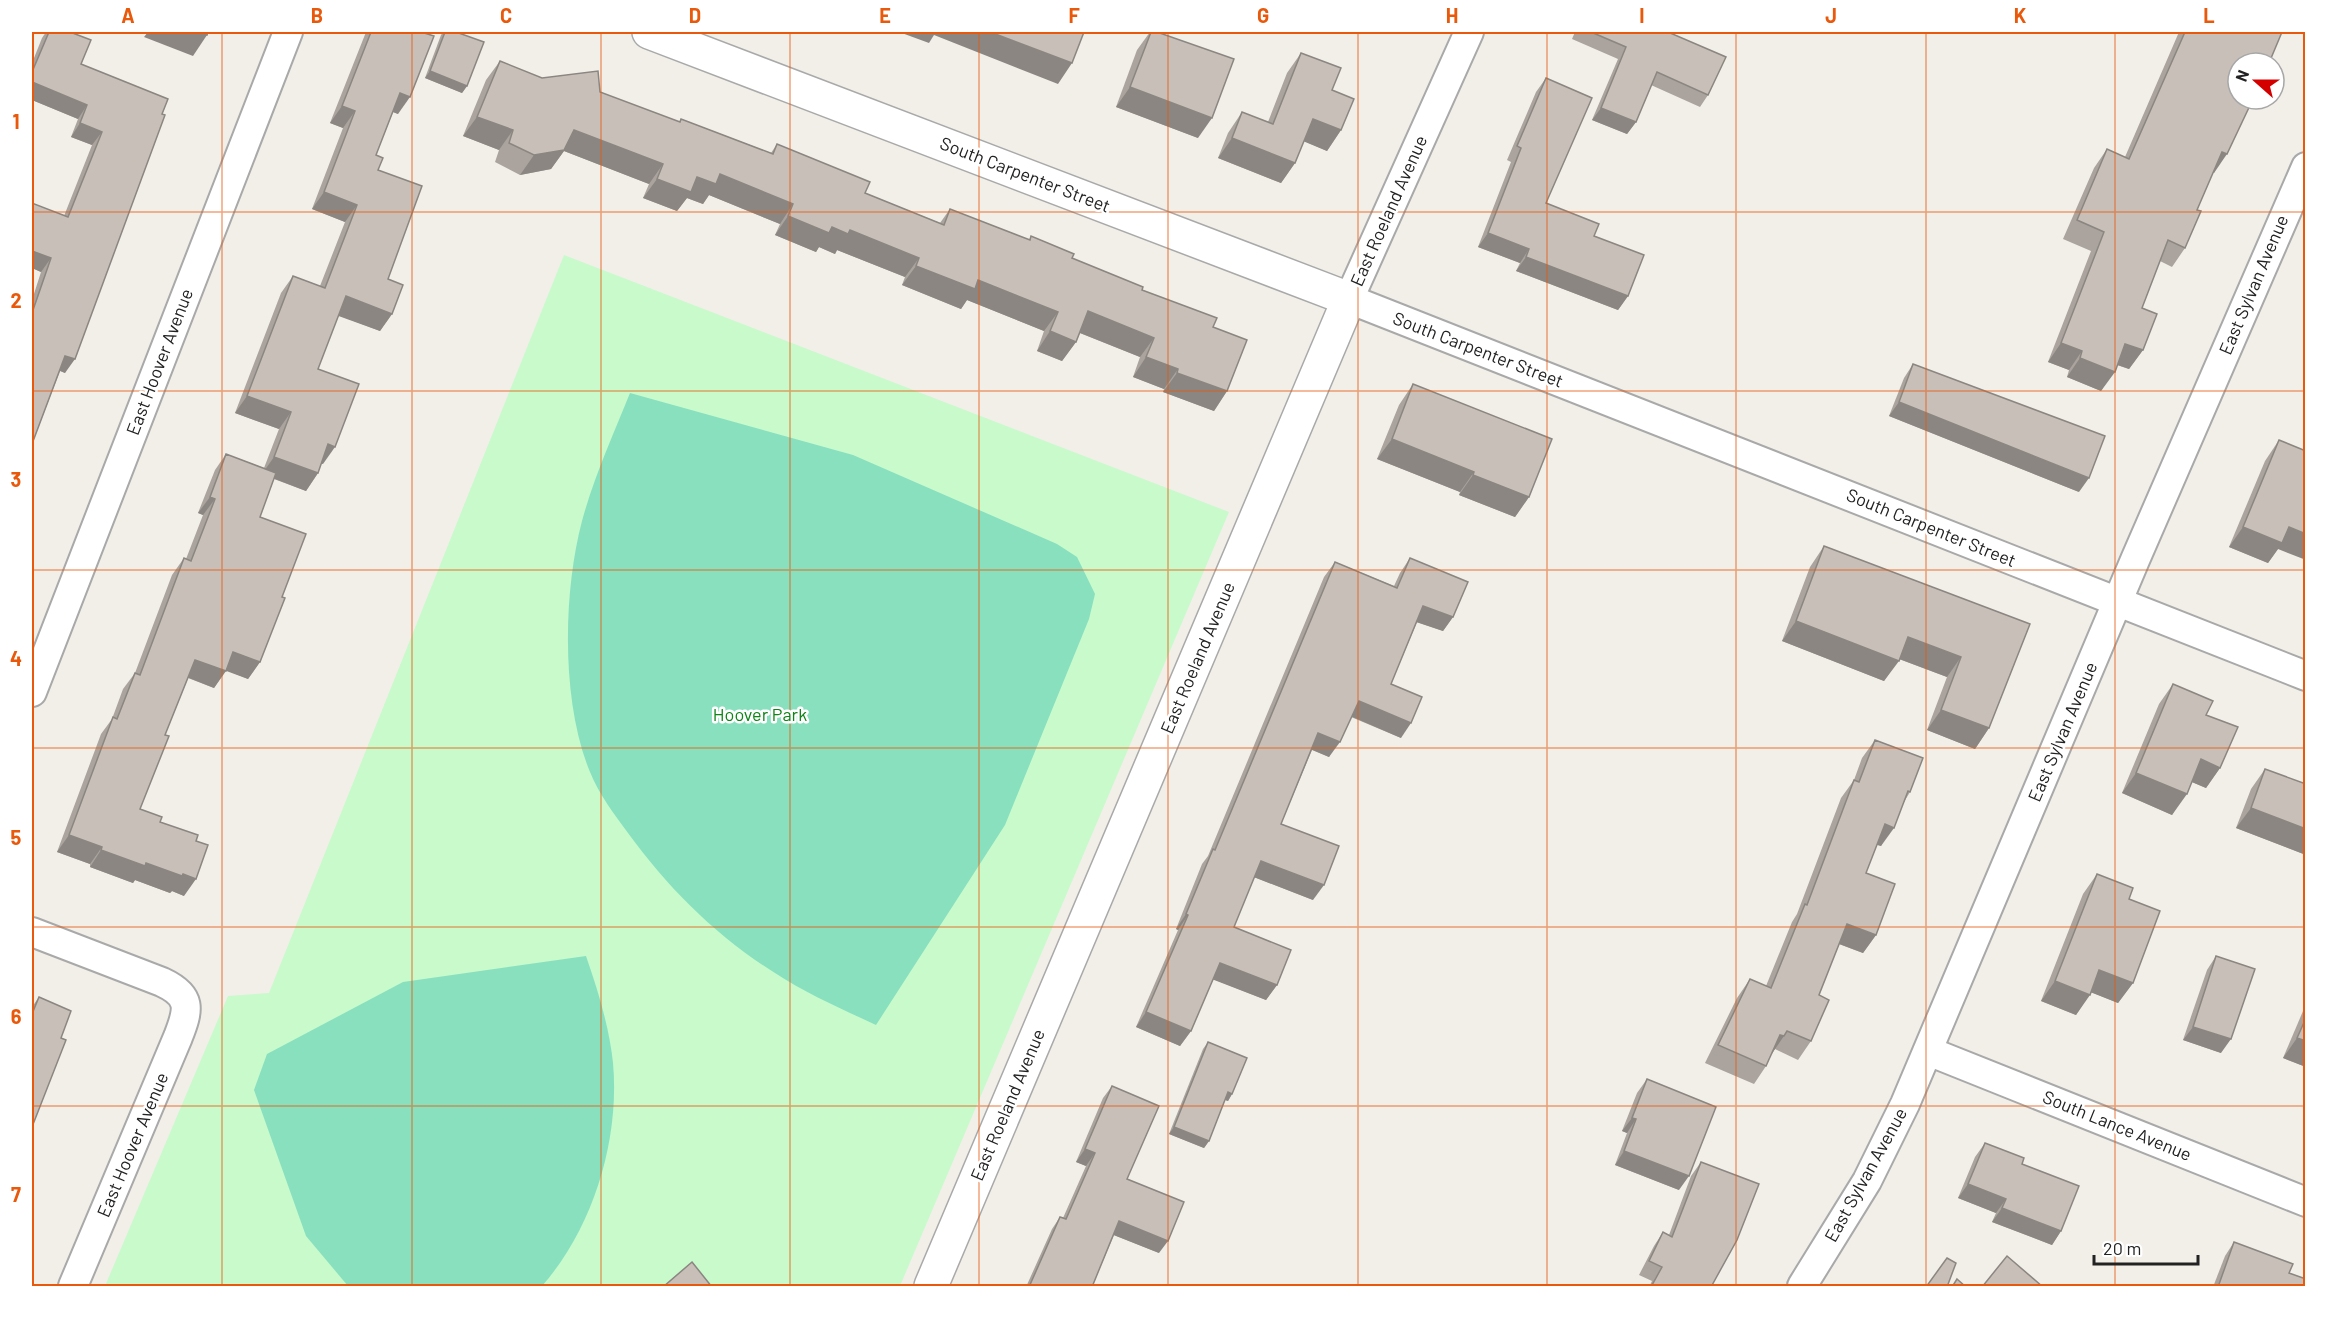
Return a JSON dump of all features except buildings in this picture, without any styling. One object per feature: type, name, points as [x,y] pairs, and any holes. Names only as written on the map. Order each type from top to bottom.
[{"type":"street","name":"East Hoover Avenue","points":[[32,692],[288,32]]},
{"type":"street","name":"South Carpenter Street","points":[[649,32],[1349,299],[2306,676]]},
{"type":"street","name":"East Roeland Avenue","points":[[932,1287],[1349,299],[1469,32]]},
{"type":"street","name":"East Sylvan Avenue","points":[[1802,1287],[1885,1148],[2306,167]]},
{"type":"street","name":"East Hoover Avenue","points":[[32,933],[178,989],[185,1001],[184,1020],[178,1037],[73,1287]]},
{"type":"street","name":"South Lance Avenue","points":[[1928,1051],[2306,1202]]},
{"type":"green space","name":"Hoover Park","points":[[564,255],[1229,512],[900,1286],[105,1286],[228,996],[269,993]]},
{"type":"green space","points":[[630,393],[853,455],[1057,544],[1077,557],[1095,594],[1089,619],[1005,825],[876,1025],[787,981],[733,944],[677,892],[643,853],[607,804],[590,772],[574,713],[570,681],[568,647],[571,581],[587,505]]},
{"type":"green space","points":[[586,956],[609,1036],[613,1063],[612,1122],[607,1152],[589,1210],[576,1238],[560,1263],[542,1286],[348,1286],[306,1236],[254,1090],[267,1054],[403,982]]}]
